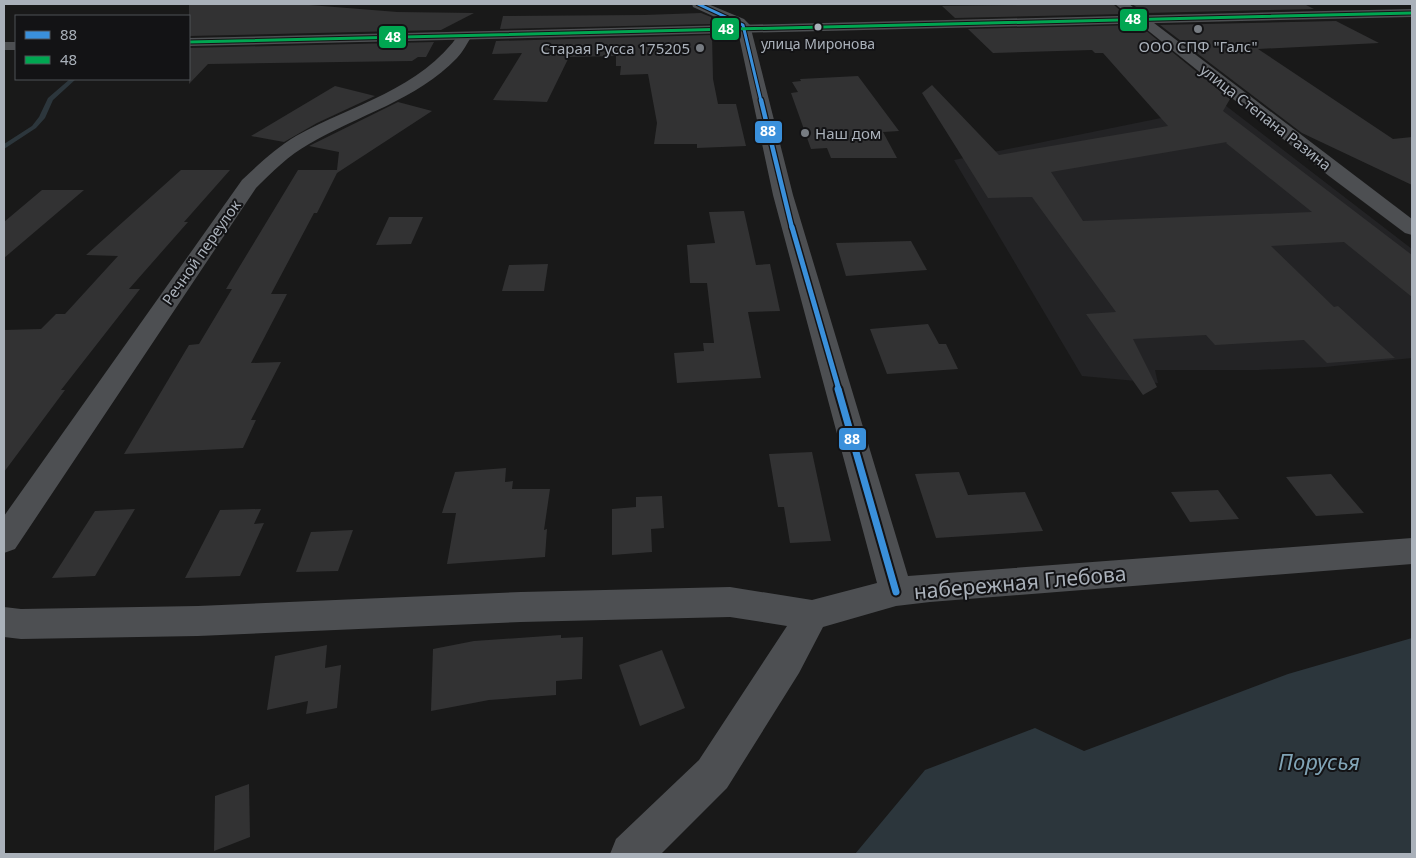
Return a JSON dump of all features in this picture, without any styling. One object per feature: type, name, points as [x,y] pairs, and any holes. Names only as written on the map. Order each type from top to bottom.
[{"type":"street","points":[[702,4],[729,16],[743,25],[783,195],[896,592]]},
{"type":"street","name":"улица Степана Разина","points":[[1121,4],[1412,229]]},
{"type":"street","points":[[190,42],[1412,14]]},
{"type":"street","name":"Речной переулок","points":[[4,540],[249,184],[277,158],[302,140],[429,75],[453,54],[465,36]]},
{"type":"street","name":"набережная Глебова","points":[[812,615],[896,592],[930,588],[1412,550]]},
{"type":"street","points":[[4,622],[21,624],[198,620],[521,607],[730,602],[812,615],[786,661],[713,774],[631,854]]},
{"type":"shaded area","points":[[1225,105],[1412,249],[1412,358],[1325,367],[1258,370],[1155,370],[1158,383],[1082,376],[954,160]]},
{"type":"water","name":"Порусья","points":[[1412,638],[1412,854],[855,854],[925,770],[1035,728],[1084,751],[1288,674]]},
{"type":"building","points":[[189,4],[297,4],[397,12],[474,13],[441,30],[190,36]]},
{"type":"building","points":[[1113,4],[1124,14],[955,18],[942,6]]},
{"type":"building","points":[[1132,4],[1304,4],[1314,9],[1145,13]]},
{"type":"building","points":[[701,13],[711,17],[711,24],[500,29],[503,16]]},
{"type":"building","points":[[1336,21],[1379,43],[1258,49],[1393,139],[1412,137],[1412,185],[1302,133],[1160,25]]},
{"type":"building","points":[[1139,25],[1230,99],[1223,111],[1412,255],[1412,297],[1344,242],[1271,246],[1334,307],[1338,306],[1395,358],[1327,363],[1304,340],[1215,345],[1206,335],[1133,339],[1157,387],[1143,395],[1086,314],[1116,312],[1032,197],[988,198],[922,93],[932,85],[999,155],[1168,126],[1103,53],[1095,53],[1092,50],[993,53],[968,29]],"holes":[[[1226,143],[1312,212],[1083,221],[1051,172]]]},
{"type":"building","points":[[712,35],[713,79],[718,104],[736,104],[746,146],[697,148],[697,144],[654,144],[657,123],[648,74],[620,75],[621,66],[616,66],[616,56],[569,57],[547,102],[493,100],[522,53],[492,54],[496,41]]},
{"type":"building","points":[[434,42],[426,57],[418,57],[412,61],[208,64],[189,84],[190,48]]},
{"type":"building","points":[[858,76],[899,131],[883,132],[897,158],[831,158],[827,148],[811,149],[791,93],[798,92],[792,82],[801,81],[800,79]]},
{"type":"building","points":[[335,86],[375,96],[317,123],[284,142],[251,136]]},
{"type":"building","points":[[398,102],[432,111],[337,173],[317,213],[314,213],[271,294],[287,294],[251,363],[281,362],[251,420],[256,420],[243,448],[124,454],[189,345],[199,344],[232,289],[226,289],[298,170],[337,170],[339,152],[309,146]]},
{"type":"building","points":[[181,170],[230,170],[184,222],[188,222],[129,289],[140,289],[61,390],[65,390],[4,472],[4,330],[41,329],[56,314],[65,314],[118,256],[86,255]]},
{"type":"building","points":[[42,190],[84,190],[4,258],[4,222]]},
{"type":"building","points":[[744,211],[756,265],[770,264],[780,311],[748,312],[761,378],[677,383],[674,353],[704,351],[703,343],[714,343],[707,283],[690,283],[687,245],[715,243],[709,212]]},
{"type":"building","points":[[389,217],[423,217],[411,244],[376,245]]},
{"type":"building","points":[[911,241],[927,270],[846,276],[836,243]]},
{"type":"building","points":[[548,264],[544,291],[502,291],[509,265]]},
{"type":"building","points":[[928,324],[939,344],[946,344],[958,369],[887,374],[870,329]]},
{"type":"building","points":[[812,452],[831,541],[790,543],[784,507],[778,507],[769,454]]},
{"type":"building","points":[[506,468],[505,482],[513,481],[512,489],[550,489],[544,530],[547,529],[545,557],[447,564],[456,513],[442,513],[455,472]]},
{"type":"building","points":[[959,472],[968,495],[1025,492],[1043,531],[936,538],[915,474]]},
{"type":"building","points":[[1331,474],[1364,513],[1316,516],[1286,477]]},
{"type":"building","points":[[1218,490],[1239,519],[1190,522],[1171,492]]},
{"type":"building","points":[[662,496],[664,528],[651,529],[652,552],[612,555],[612,509],[636,507],[636,497]]},
{"type":"building","points":[[135,509],[95,576],[52,578],[95,511]]},
{"type":"building","points":[[261,509],[254,524],[264,523],[240,576],[185,578],[220,510]]},
{"type":"building","points":[[353,530],[338,571],[296,572],[311,532]]},
{"type":"building","points":[[561,635],[561,638],[583,637],[582,679],[556,681],[556,695],[489,700],[431,711],[433,649],[474,641]]},
{"type":"building","points":[[327,645],[325,668],[341,665],[337,708],[306,714],[308,701],[267,710],[275,656]]},
{"type":"building","points":[[662,650],[685,708],[640,726],[619,665]]},
{"type":"building","points":[[249,784],[250,837],[214,851],[215,796]]},
{"type":"waterway","points":[[4,147],[34,127],[42,118],[50,99],[72,80]]},
{"type":"transit line","name":"88","points":[[698,4],[743,25],[783,195],[896,592]]},
{"type":"transit line","name":"48","points":[[190,42],[1412,13]]},
{"type":"place","name":"улица Миронова","points":[[818,27]]},
{"type":"place","name":"ООО СПФ \"Галс\"","points":[[1198,29]]},
{"type":"place","name":"Старая Русса 175205","points":[[700,48]]},
{"type":"place","name":"Наш дом","points":[[805,133]]}]
